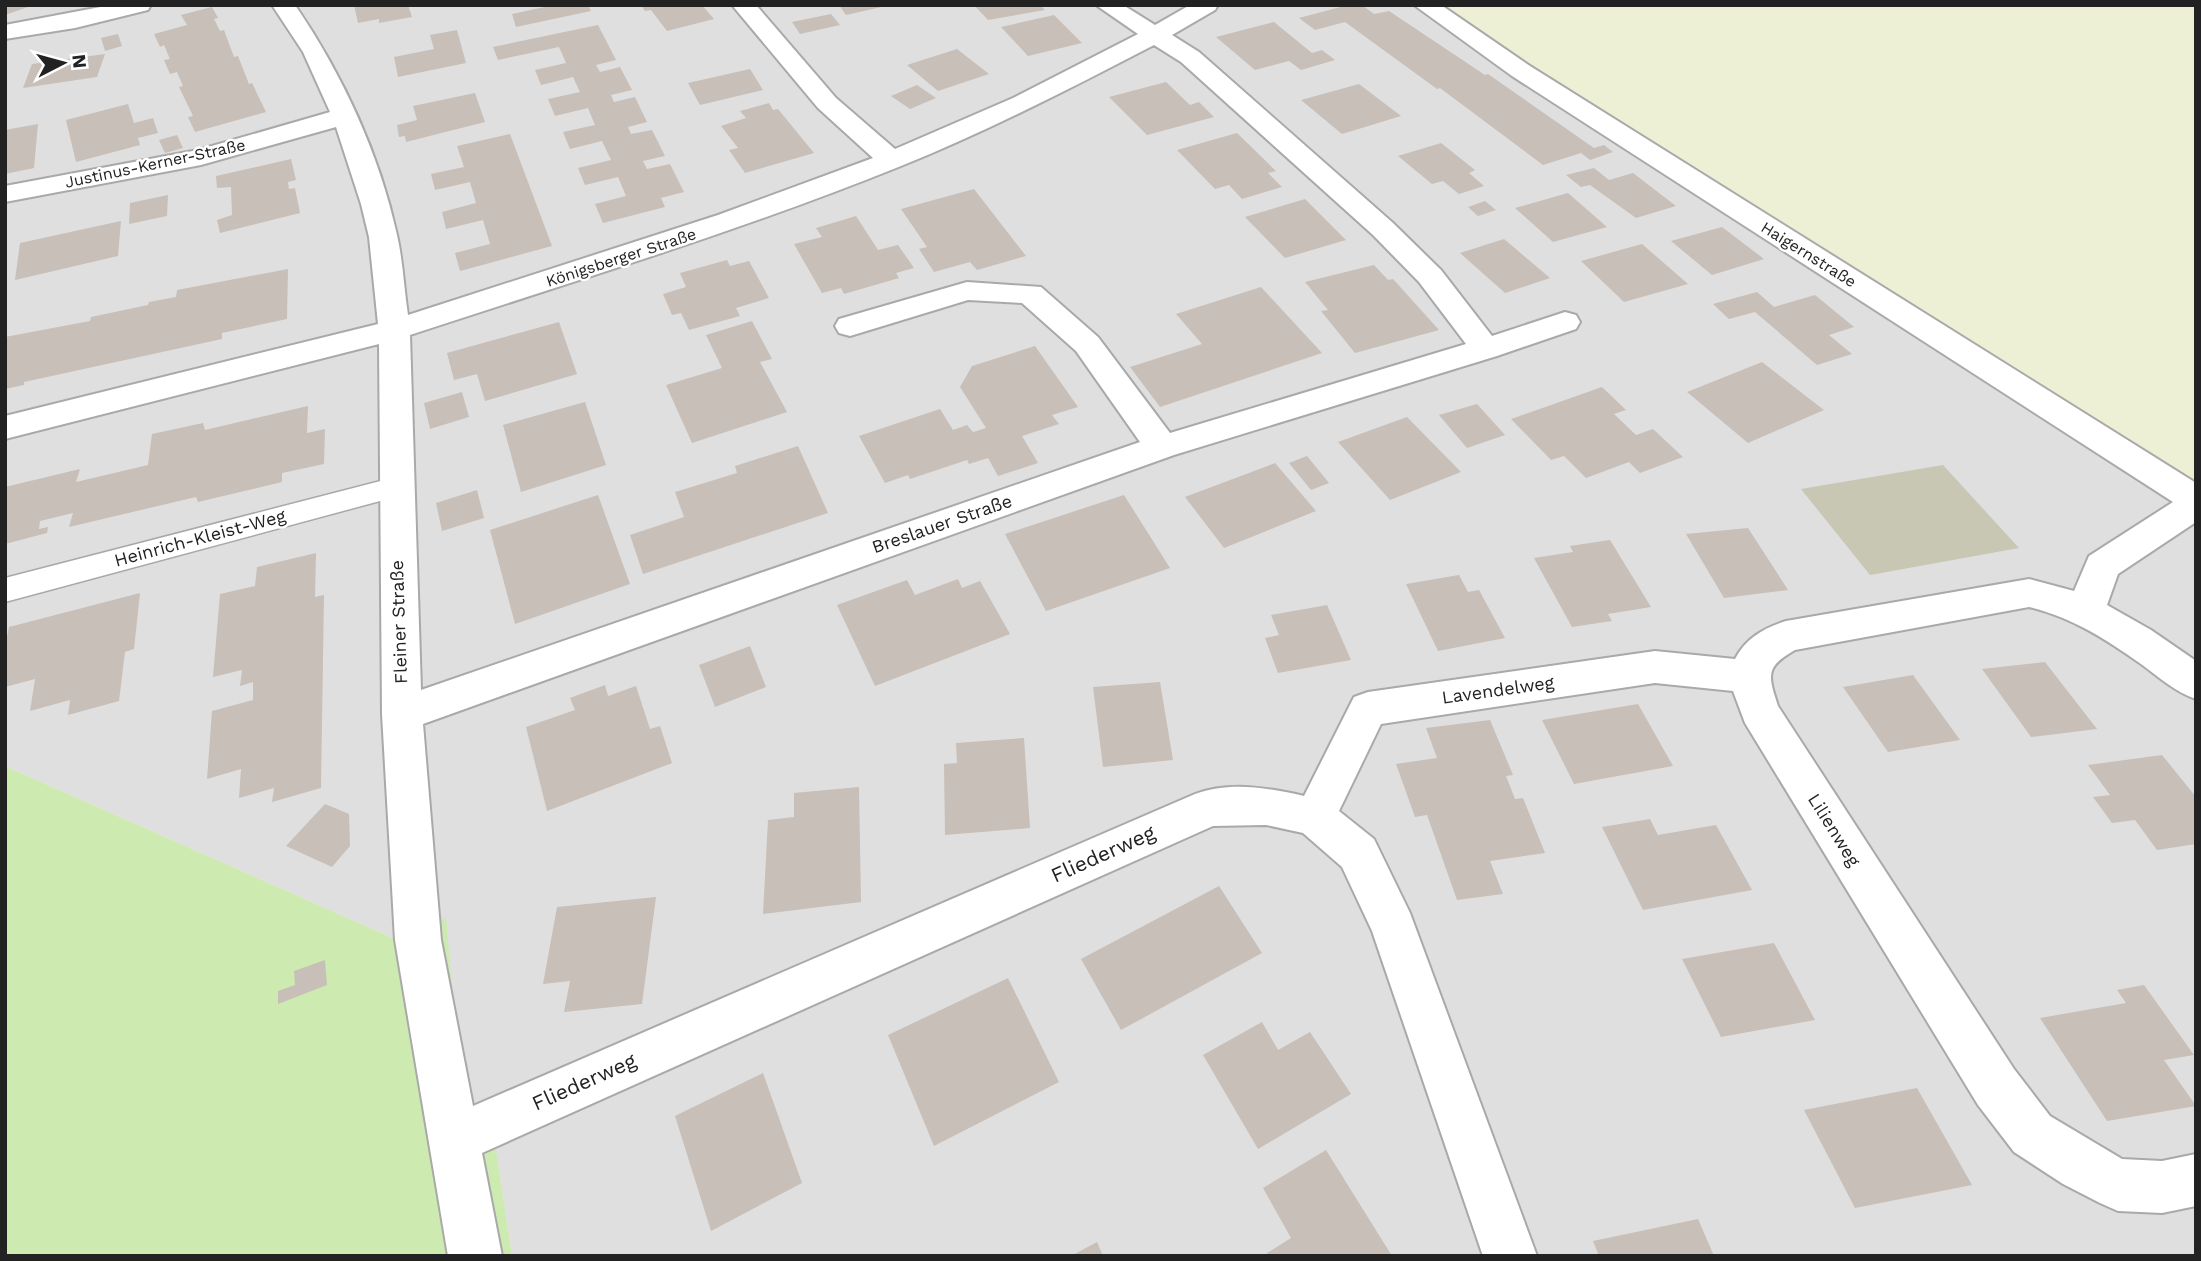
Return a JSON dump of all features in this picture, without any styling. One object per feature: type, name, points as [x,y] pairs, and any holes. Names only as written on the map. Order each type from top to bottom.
[{"type":"street","points":[[5,32],[75,21],[140,5]]},
{"type":"street","name":"Fleiner Straße","points":[[283,5],[315,52],[345,116],[383,237],[394,330],[402,714],[418,940],[475,1256]]},
{"type":"street","points":[[743,5],[827,103],[892,160]]},
{"type":"street","points":[[1107,5],[1190,57],[1383,229],[1430,276],[1486,349]]},
{"type":"street","name":"Königsberger Straße","points":[[5,428],[394,330],[728,221],[892,160],[1022,103],[1153,36],[1207,5]]},
{"type":"street","name":"Haigernstraße","points":[[1425,5],[1541,84],[2196,502]]},
{"type":"street","name":"Justinus-Kerner-Straße","points":[[5,194],[201,157],[345,116]]},
{"type":"street","points":[[850,326],[967,290],[1030,294],[1087,344],[1162,447]]},
{"type":"street","name":"Breslauer Straße","points":[[402,714],[1162,447],[1486,349],[1566,322]]},
{"type":"street","points":[[2086,609],[2102,566],[2196,502]]},
{"type":"street","points":[[1748,677],[1759,651],[1786,636],[2029,593],[2058,598],[2086,609],[2196,683]]},
{"type":"street","name":"Lavendelweg","points":[[1315,817],[1367,709],[1655,667],[1748,677]]},
{"type":"street","name":"Lilienweg","points":[[1748,677],[1759,711],[1996,1087],[2032,1134],[2081,1166],[2118,1185],[2162,1187],[2196,1180]]},
{"type":"street","name":"Fliederweg","points":[[454,1140],[1210,807],[1266,806],[1315,817],[1358,853],[1394,928],[1510,1256]]},
{"type":"lane","name":"Heinrich-Kleist-Weg","points":[[5,590],[396,487]]},
{"type":"shaded area","points":[[5,5],[1440,5],[2196,512],[2196,1256],[512,1256],[490,1111],[462,1099],[395,939],[5,766]]},
{"type":"shaded area","points":[[1440,5],[2196,5],[2196,482],[1605,112],[1575,99]]},
{"type":"shaded area","points":[[1943,465],[2019,548],[1870,575],[1801,489]]},
{"type":"green space","points":[[5,766],[395,939],[446,918],[462,1099],[490,1110],[512,1256],[5,1256]]},
{"type":"building","points":[[5,5],[34,5],[5,15]]},
{"type":"building","points":[[354,5],[408,5],[412,17],[379,23],[379,19],[358,23]]},
{"type":"building","points":[[554,5],[588,5],[591,11],[516,27],[512,14]]},
{"type":"building","points":[[641,5],[702,5],[714,19],[667,31],[651,10],[645,11]]},
{"type":"building","points":[[839,5],[886,5],[886,6],[846,15]]},
{"type":"building","points":[[974,5],[1046,6],[1042,7],[1045,10],[988,20]]},
{"type":"building","points":[[1348,5],[1362,5],[1374,14],[1389,11],[1485,75],[1488,74],[1594,148],[1604,145],[1613,152],[1590,160],[1581,153],[1543,165],[1440,88],[1437,89],[1345,22],[1315,30],[1299,18]]},
{"type":"building","points":[[212,7],[218,18],[214,19],[220,31],[224,30],[234,57],[238,56],[249,84],[252,83],[266,112],[195,132],[188,117],[193,116],[179,87],[183,86],[177,72],[170,74],[164,60],[170,59],[164,45],[160,47],[154,34],[187,25],[181,15]]},
{"type":"building","points":[[831,14],[840,25],[800,34],[792,22]]},
{"type":"building","points":[[1054,15],[1082,43],[1028,56],[1001,27]]},
{"type":"building","points":[[1274,22],[1312,53],[1322,50],[1335,60],[1301,70],[1289,61],[1255,70],[1216,37]]},
{"type":"building","points":[[598,25],[616,60],[596,65],[600,72],[620,67],[632,90],[611,95],[614,102],[635,97],[647,122],[628,127],[631,134],[652,130],[665,156],[643,161],[647,169],[670,164],[684,192],[661,198],[665,207],[603,223],[595,204],[626,196],[618,177],[585,185],[578,168],[611,160],[602,141],[570,149],[563,132],[595,125],[588,108],[555,116],[548,99],[580,92],[573,77],[541,85],[535,70],[566,63],[559,47],[498,60],[493,47]]},
{"type":"building","points":[[457,30],[466,63],[398,77],[394,57],[434,49],[430,35]]},
{"type":"building","points":[[118,34],[122,46],[105,51],[101,38]]},
{"type":"building","points":[[957,49],[989,74],[938,91],[907,65]]},
{"type":"building","points":[[105,54],[97,77],[23,88],[32,64]]},
{"type":"building","points":[[750,69],[763,90],[700,105],[688,83]]},
{"type":"building","points":[[1166,82],[1190,105],[1199,102],[1214,117],[1147,135],[1109,97]]},
{"type":"building","points":[[1359,84],[1401,116],[1342,134],[1301,100]]},
{"type":"building","points":[[917,85],[936,98],[910,109],[891,96]]},
{"type":"building","points":[[475,93],[485,122],[406,142],[405,136],[399,137],[397,125],[417,120],[413,106]]},
{"type":"building","points":[[769,103],[773,110],[778,109],[814,153],[745,173],[729,150],[738,148],[721,126],[746,118],[740,111]]},
{"type":"building","points":[[128,104],[134,123],[153,118],[158,133],[138,138],[140,145],[76,162],[66,120]]},
{"type":"building","points":[[38,124],[34,168],[5,174],[5,130]]},
{"type":"building","points":[[1237,133],[1276,171],[1268,173],[1282,187],[1242,199],[1229,185],[1215,189],[1177,150]]},
{"type":"building","points":[[510,134],[552,246],[460,271],[455,253],[490,244],[483,220],[446,229],[442,212],[476,203],[470,182],[435,190],[431,174],[464,167],[457,146]]},
{"type":"building","points":[[177,135],[183,148],[165,153],[159,140]]},
{"type":"building","points":[[1441,143],[1475,170],[1469,173],[1484,186],[1459,194],[1443,181],[1432,184],[1398,156]]},
{"type":"building","points":[[291,159],[296,180],[288,182],[289,189],[295,188],[300,213],[220,233],[217,220],[232,215],[231,187],[217,188],[216,176]]},
{"type":"building","points":[[1594,168],[1609,180],[1633,173],[1676,206],[1636,218],[1590,185],[1581,187],[1566,175]]},
{"type":"building","points":[[974,189],[1026,256],[977,270],[970,262],[934,272],[919,249],[927,247],[901,209]]},
{"type":"building","points":[[1568,193],[1607,227],[1553,242],[1515,208]]},
{"type":"building","points":[[168,195],[167,216],[129,224],[130,203]]},
{"type":"building","points":[[1305,199],[1346,240],[1285,258],[1245,217]]},
{"type":"building","points":[[1485,201],[1496,210],[1478,216],[1468,207]]},
{"type":"building","points":[[856,216],[878,250],[898,245],[914,268],[896,273],[899,278],[844,294],[841,288],[822,293],[794,244],[822,237],[816,228]]},
{"type":"building","points":[[121,221],[118,256],[15,280],[20,243]]},
{"type":"building","points":[[1722,227],[1764,259],[1712,275],[1671,241]]},
{"type":"building","points":[[1504,239],[1550,278],[1505,293],[1460,253]]},
{"type":"building","points":[[1642,244],[1688,284],[1624,302],[1581,261]]},
{"type":"building","points":[[727,260],[730,266],[749,261],[769,298],[736,308],[740,316],[689,330],[681,313],[672,315],[663,294],[686,287],[680,273]]},
{"type":"building","points":[[1374,265],[1388,280],[1393,279],[1439,330],[1355,353],[1321,311],[1328,310],[1305,282]]},
{"type":"building","points":[[288,269],[287,319],[222,333],[222,339],[24,382],[24,385],[5,389],[5,337],[90,321],[91,317],[176,297],[177,290]]},
{"type":"building","points":[[1261,287],[1322,353],[1160,407],[1130,367],[1202,344],[1176,314]]},
{"type":"building","points":[[1757,292],[1774,307],[1815,295],[1854,327],[1829,335],[1852,354],[1817,365],[1755,312],[1729,319],[1713,304]]},
{"type":"building","points":[[752,321],[772,359],[760,362],[787,412],[692,443],[666,385],[722,368],[706,335]]},
{"type":"building","points":[[559,322],[577,374],[485,401],[477,374],[454,380],[447,353]]},
{"type":"building","points":[[1035,346],[1078,407],[1052,415],[1059,424],[1022,436],[1038,463],[998,476],[988,458],[969,464],[967,460],[910,479],[908,475],[885,483],[859,436],[940,409],[953,430],[967,425],[973,432],[986,428],[960,387],[972,366]]},
{"type":"building","points":[[1762,362],[1824,410],[1748,443],[1687,392]]},
{"type":"building","points":[[1602,387],[1626,410],[1614,414],[1636,435],[1653,429],[1683,457],[1640,473],[1629,462],[1586,478],[1564,456],[1551,460],[1511,419]]},
{"type":"building","points":[[462,392],[469,417],[430,429],[424,403]]},
{"type":"building","points":[[585,402],[606,465],[521,492],[503,425]]},
{"type":"building","points":[[1477,404],[1505,435],[1467,448],[1439,415]]},
{"type":"building","points":[[308,406],[307,433],[325,429],[324,464],[282,473],[282,482],[198,502],[196,497],[69,527],[73,513],[40,521],[39,529],[48,527],[47,533],[5,544],[5,487],[80,469],[76,482],[148,465],[152,434],[203,423],[205,430]]},
{"type":"building","points":[[1407,417],[1461,472],[1390,500],[1338,442]]},
{"type":"building","points":[[798,446],[828,513],[643,574],[630,535],[684,517],[675,492],[737,473],[735,466]]},
{"type":"building","points":[[1307,456],[1329,483],[1311,490],[1289,463]]},
{"type":"building","points":[[1275,463],[1316,511],[1224,548],[1185,497]]},
{"type":"building","points":[[477,490],[484,518],[442,531],[436,503]]},
{"type":"building","points":[[598,495],[630,584],[515,624],[490,530]]},
{"type":"building","points":[[1124,495],[1170,568],[1046,611],[1005,534]]},
{"type":"building","points":[[1748,528],[1788,590],[1724,598],[1686,534]]},
{"type":"building","points":[[1610,540],[1651,607],[1608,614],[1612,621],[1572,627],[1534,558],[1573,552],[1570,546]]},
{"type":"building","points":[[316,553],[315,597],[324,595],[321,788],[272,802],[274,788],[239,798],[241,769],[207,779],[212,711],[253,700],[253,682],[240,686],[242,670],[213,677],[220,594],[255,586],[257,567]]},
{"type":"building","points":[[1459,575],[1468,592],[1479,590],[1505,638],[1438,651],[1406,584]]},
{"type":"building","points":[[958,579],[962,588],[980,581],[1010,634],[875,686],[837,605],[907,580],[915,595]]},
{"type":"building","points":[[140,593],[134,649],[125,652],[119,701],[68,715],[70,700],[30,711],[35,679],[5,687],[5,647],[9,627]]},
{"type":"building","points":[[1327,605],[1351,660],[1278,673],[1265,638],[1279,635],[1271,615]]},
{"type":"building","points":[[750,646],[766,687],[715,707],[699,665]]},
{"type":"building","points":[[2045,662],[2097,729],[2031,737],[1982,669]]},
{"type":"building","points":[[1913,675],[1960,740],[1888,752],[1843,687]]},
{"type":"building","points":[[1160,682],[1173,760],[1103,767],[1093,687]]},
{"type":"building","points":[[605,685],[608,696],[636,686],[650,729],[660,726],[672,763],[547,811],[526,727],[575,710],[570,698]]},
{"type":"building","points":[[1638,704],[1673,766],[1574,784],[1542,720]]},
{"type":"building","points":[[1490,720],[1513,775],[1506,776],[1515,799],[1523,798],[1545,853],[1490,861],[1503,894],[1457,900],[1427,815],[1415,817],[1396,764],[1437,758],[1426,728]]},
{"type":"building","points":[[1024,738],[1030,828],[945,835],[944,764],[957,763],[956,743]]},
{"type":"building","points":[[2162,755],[2196,797],[2196,844],[2157,850],[2135,820],[2112,823],[2093,797],[2110,795],[2088,765]]},
{"type":"building","points":[[859,787],[861,902],[763,914],[768,820],[794,817],[794,793]]},
{"type":"building","points":[[325,804],[349,814],[350,846],[332,867],[286,846]]},
{"type":"building","points":[[1650,819],[1658,835],[1716,825],[1752,890],[1643,910],[1602,827]]},
{"type":"building","points":[[1219,886],[1262,953],[1121,1030],[1081,959]]},
{"type":"building","points":[[656,897],[642,1004],[564,1012],[570,981],[543,984],[557,907]]},
{"type":"building","points":[[1774,943],[1815,1020],[1721,1037],[1682,959]]},
{"type":"building","points":[[325,960],[327,985],[278,1004],[278,991],[295,985],[294,971]]},
{"type":"building","points":[[1008,978],[1059,1082],[934,1146],[888,1035]]},
{"type":"building","points":[[2144,985],[2194,1055],[2164,1060],[2196,1106],[2107,1121],[2040,1018],[2126,1003],[2117,990]]},
{"type":"building","points":[[1262,1022],[1278,1050],[1310,1032],[1351,1094],[1258,1149],[1203,1055]]},
{"type":"building","points":[[763,1073],[802,1183],[711,1231],[675,1116]]},
{"type":"building","points":[[1917,1088],[1972,1185],[1855,1208],[1804,1110]]},
{"type":"building","points":[[1326,1150],[1392,1256],[1269,1256],[1267,1253],[1291,1238],[1263,1188]]},
{"type":"building","points":[[1698,1219],[1714,1256],[1599,1256],[1593,1241]]},
{"type":"building","points":[[1097,1242],[1103,1256],[1071,1256]]}]
